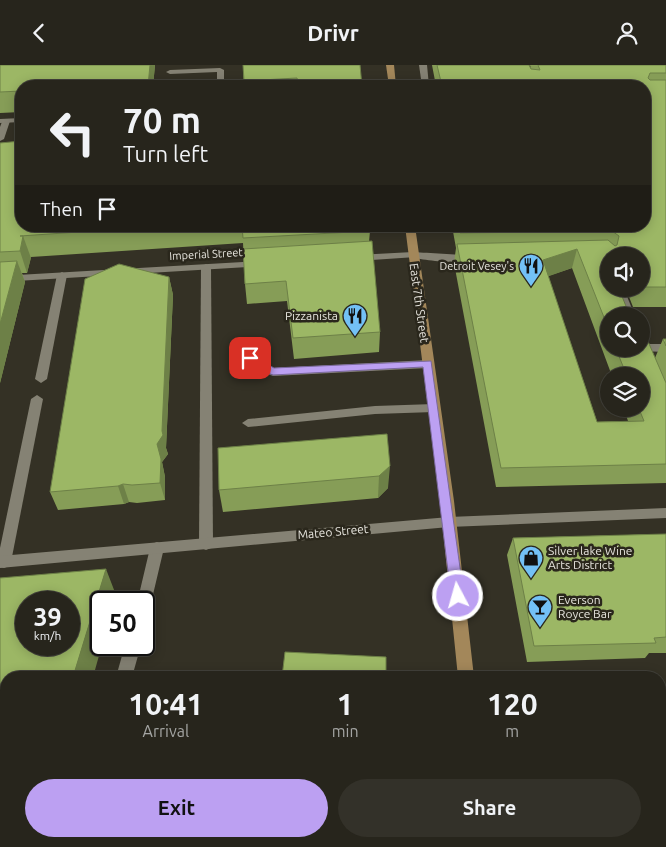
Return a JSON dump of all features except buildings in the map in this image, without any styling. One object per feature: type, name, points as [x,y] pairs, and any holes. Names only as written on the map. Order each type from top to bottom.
[{"type":"main road","points":[[390,65],[392,80]]},
{"type":"main road","name":"East 7th Street","points":[[411,232],[449,521],[465,671]]},
{"type":"street","points":[[423,65],[425,80]]},
{"type":"street","points":[[170,72],[220,70],[221,80]]},
{"type":"street","points":[[0,139],[3,121]]},
{"type":"street","points":[[342,259],[413,255],[441,258],[479,257]]},
{"type":"street","name":"Imperial Street","points":[[0,279],[274,263]]},
{"type":"street","points":[[206,267],[206,544]]},
{"type":"street","points":[[41,379],[62,275]]},
{"type":"street","points":[[246,345],[250,358],[260,366],[273,372],[428,364]]},
{"type":"street","points":[[650,348],[666,347]]},
{"type":"street","points":[[2,562],[37,399]]},
{"type":"street","points":[[248,423],[375,411],[434,408]]},
{"type":"street","name":"Mateo Street","points":[[2,562],[449,521],[666,513]]},
{"type":"street","points":[[147,591],[157,548]]},
{"type":"street","points":[[126,671],[130,656]]},
{"type":"place","name":"Detroit Vesey's","points":[[531,287]]},
{"type":"place","name":"Pizzanista","points":[[355,337]]},
{"type":"place","name":"Silver lake Wine Arts District","points":[[531,579]]},
{"type":"place","name":"Everson Royce Bar","points":[[540,628]]},
{"type":"route","points":[[250,358],[260,366],[273,372],[428,364],[458,596]]}]
